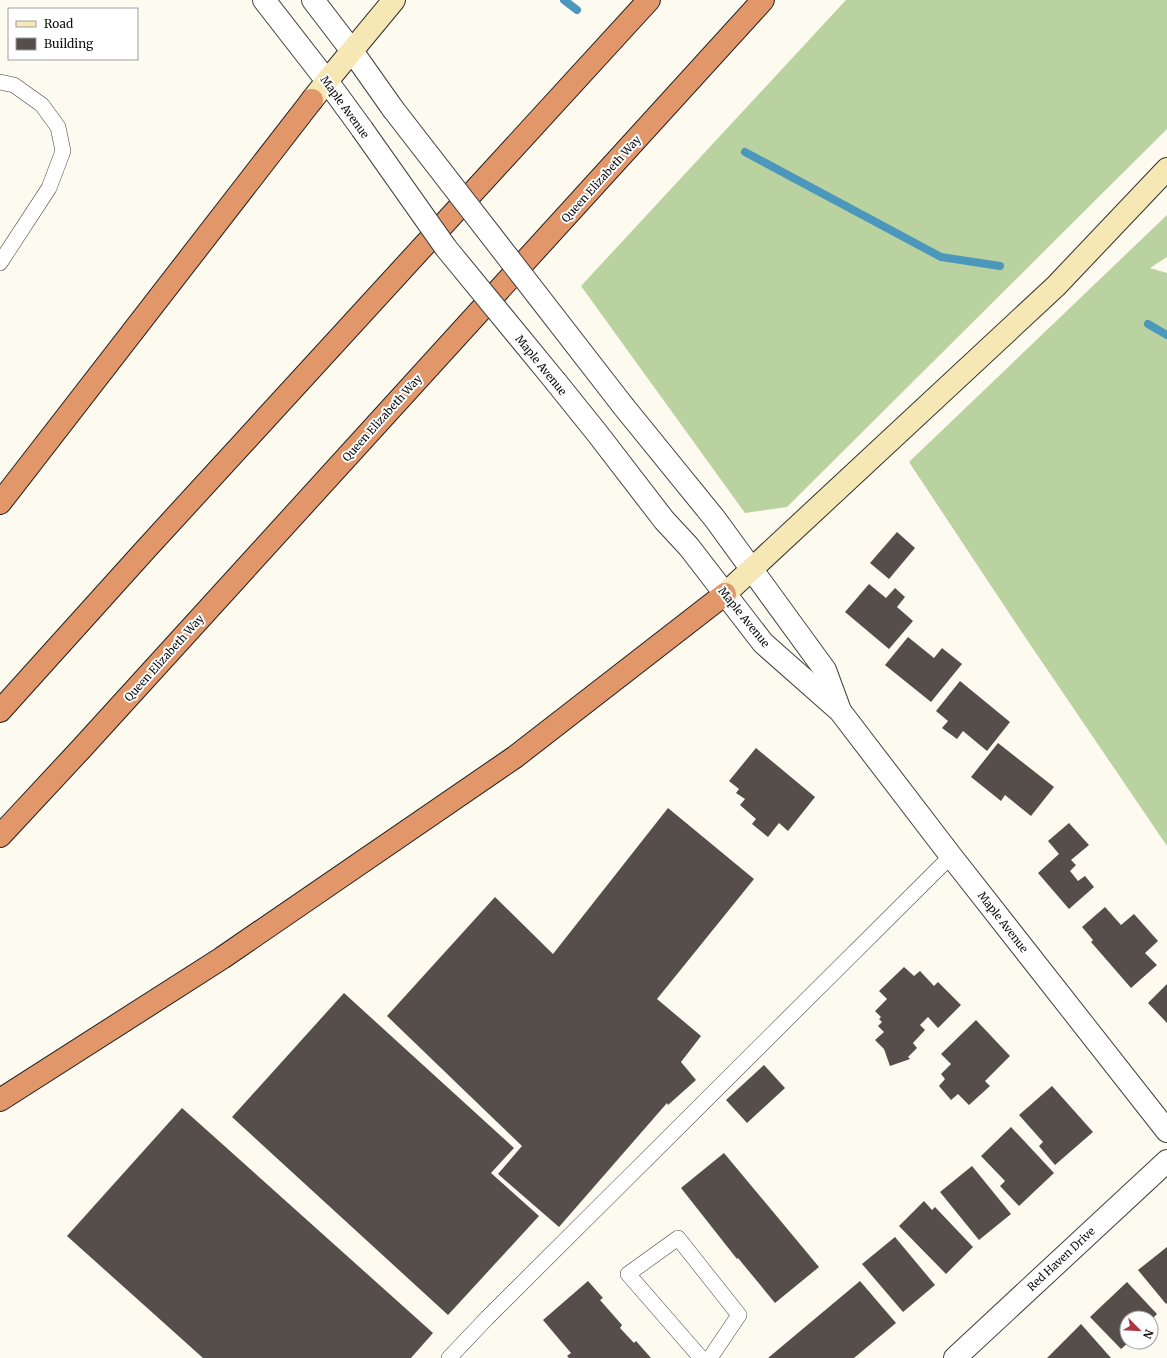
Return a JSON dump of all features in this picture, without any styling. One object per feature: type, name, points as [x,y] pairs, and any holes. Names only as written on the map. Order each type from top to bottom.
[{"type":"highway","points":[[0,711],[151,543],[649,0]]},
{"type":"highway","name":"Queen Elizabeth Way","points":[[0,836],[86,744],[764,0]]},
{"type":"highway","points":[[0,503],[312,100]]},
{"type":"highway","points":[[0,1100],[222,958],[515,757],[725,594]]},
{"type":"main road","points":[[312,100],[394,0]]},
{"type":"main road","points":[[725,594],[1056,286],[1167,169]]},
{"type":"street","name":"Maple Avenue","points":[[264,0],[327,81],[446,248],[597,433],[664,520],[689,548],[763,643],[840,711],[951,856],[1167,1131]]},
{"type":"street","name":"Maple Avenue","points":[[314,0],[352,51],[392,109],[624,407],[705,506],[752,569],[825,670],[840,711]]},
{"type":"street","name":"Red Haven Drive","points":[[955,1358],[1167,1161]]},
{"type":"lane","points":[[0,82],[14,85],[42,105],[58,126],[63,151],[49,188],[0,263]]},
{"type":"lane","points":[[449,1358],[951,856]]},
{"type":"lane","points":[[701,1358],[628,1274],[678,1238],[739,1315],[710,1358]]},
{"type":"green space","points":[[846,0],[1167,0],[1167,129],[787,507],[745,513],[581,286]]},
{"type":"green space","points":[[1167,215],[1167,257],[1150,268],[1167,273],[1167,846],[1021,631],[909,462]]},
{"type":"building","points":[[897,532],[915,548],[889,579],[870,563]]},
{"type":"building","points":[[869,584],[886,598],[895,588],[905,597],[897,607],[913,621],[889,649],[845,612]]},
{"type":"building","points":[[908,637],[934,658],[942,648],[962,664],[931,702],[885,665]]},
{"type":"building","points":[[960,681],[1010,722],[987,751],[963,731],[957,739],[942,728],[948,721],[936,711]]},
{"type":"building","points":[[998,743],[1054,787],[1031,816],[1005,795],[1001,801],[971,777]]},
{"type":"building","points":[[756,748],[815,797],[788,831],[779,823],[768,837],[752,824],[756,819],[740,805],[745,799],[736,793],[739,789],[729,781]]},
{"type":"building","points":[[668,808],[754,879],[657,999],[701,1036],[681,1062],[696,1080],[668,1105],[667,1103],[559,1227],[498,1174],[522,1146],[387,1016],[495,897],[553,954]]},
{"type":"building","points":[[1069,823],[1089,845],[1071,860],[1076,865],[1070,871],[1078,881],[1085,876],[1094,887],[1069,909],[1038,873],[1059,854],[1048,841]]},
{"type":"building","points":[[1105,907],[1121,925],[1134,914],[1158,941],[1145,953],[1157,965],[1131,988],[1091,942],[1093,940],[1082,927]]},
{"type":"building","points":[[904,967],[914,976],[920,971],[934,986],[938,982],[961,1005],[938,1028],[928,1017],[920,1025],[925,1030],[913,1043],[917,1048],[908,1057],[910,1059],[890,1066],[884,1049],[875,1040],[884,1032],[878,1026],[882,1022],[879,1019],[881,1017],[875,1011],[887,999],[879,991]]},
{"type":"building","points":[[1167,984],[1167,1023],[1148,1003]]},
{"type":"building","points":[[344,993],[514,1148],[491,1173],[539,1216],[448,1315],[232,1117]]},
{"type":"building","points":[[976,1020],[1010,1056],[985,1081],[990,1086],[969,1105],[958,1094],[951,1100],[939,1086],[945,1079],[941,1074],[951,1064],[941,1054]]},
{"type":"building","points":[[764,1065],[785,1088],[747,1123],[726,1100]]},
{"type":"building","points":[[1052,1086],[1093,1132],[1055,1165],[1039,1146],[1043,1142],[1019,1115]]},
{"type":"building","points":[[182,1108],[433,1333],[411,1358],[203,1358],[67,1236]]},
{"type":"building","points":[[1011,1127],[1054,1173],[1019,1206],[1000,1186],[1005,1181],[981,1156]]},
{"type":"building","points":[[724,1153],[819,1267],[775,1303],[738,1258],[737,1259],[681,1188]]},
{"type":"building","points":[[972,1166],[1011,1214],[979,1240],[940,1192]]},
{"type":"building","points":[[924,1201],[932,1210],[935,1207],[973,1247],[946,1274],[899,1226]]},
{"type":"building","points":[[895,1237],[935,1285],[903,1312],[862,1264]]},
{"type":"building","points":[[1167,1247],[1167,1303],[1166,1304],[1138,1270]]},
{"type":"building","points":[[588,1281],[603,1298],[600,1300],[622,1325],[620,1328],[634,1343],[636,1341],[651,1358],[569,1358],[567,1356],[571,1353],[543,1320]]},
{"type":"building","points":[[860,1281],[896,1323],[854,1358],[768,1358]]},
{"type":"building","points":[[1127,1282],[1153,1310],[1119,1310],[1119,1347],[1090,1317]]},
{"type":"building","points":[[1081,1324],[1111,1358],[1047,1358]]},
{"type":"waterway","points":[[564,0],[577,10]]},
{"type":"waterway","points":[[745,152],[941,257],[1000,266]]},
{"type":"waterway","points":[[1148,324],[1167,335]]}]
